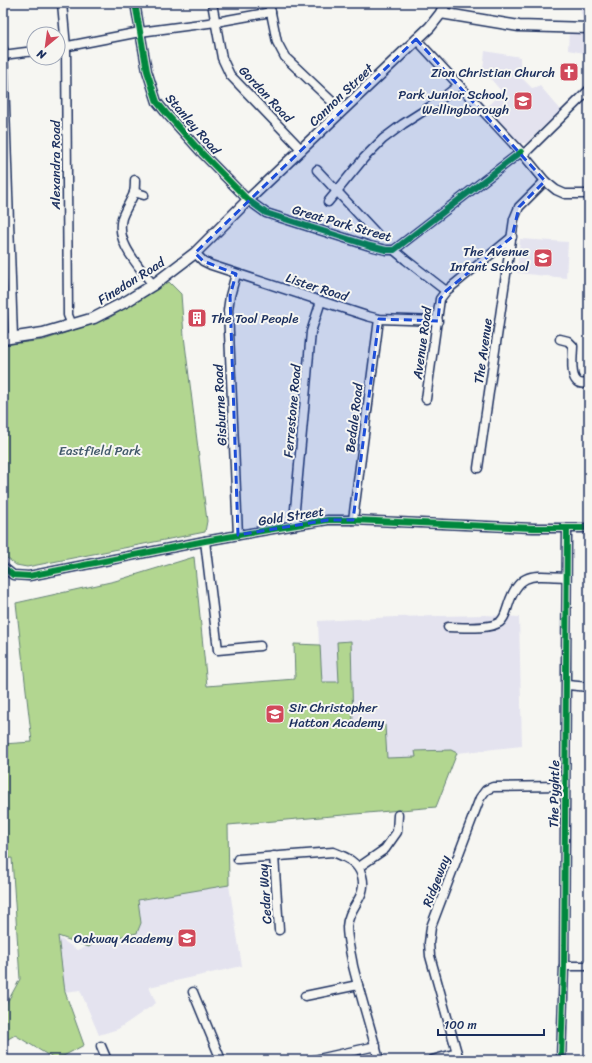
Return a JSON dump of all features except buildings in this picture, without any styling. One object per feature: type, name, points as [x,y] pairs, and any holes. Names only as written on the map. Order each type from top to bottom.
[{"type":"main road","points":[[443,8],[519,26],[589,28]]},
{"type":"main road","name":"Cannon Street","points":[[248,200],[430,27],[443,8]]},
{"type":"main road","name":"Finedon Road","points":[[8,338],[44,333],[72,326],[127,301],[153,285],[195,254],[248,200]]},
{"type":"street","name":"Alexandra Road","points":[[62,3],[62,26]]},
{"type":"street","name":"Stanley Road","points":[[135,3],[147,71],[157,102],[196,146],[248,200]]},
{"type":"street","name":"Gordon Road","points":[[212,3],[222,58],[230,74],[302,150]]},
{"type":"street","points":[[269,3],[277,42],[285,57],[342,112]]},
{"type":"street","points":[[66,46],[140,32],[216,22],[271,12]]},
{"type":"street","points":[[416,39],[522,153],[545,181],[556,190],[565,194],[589,194]]},
{"type":"street","points":[[8,338],[3,53],[26,52]]},
{"type":"street","name":"Alexandra Road","points":[[62,66],[68,315],[72,326]]},
{"type":"street","points":[[328,202],[364,158],[383,139],[436,103],[459,85]]},
{"type":"street","name":"Great Park Street","points":[[248,200],[266,213],[370,246],[386,250],[394,250],[522,153],[589,90]]},
{"type":"street","points":[[317,170],[377,234]]},
{"type":"street","points":[[135,180],[134,192],[122,219],[122,236],[128,250],[153,285]]},
{"type":"street","name":"The Avenue","points":[[478,468],[514,219],[519,207],[545,181]]},
{"type":"street","points":[[134,192],[144,195]]},
{"type":"street","points":[[394,250],[446,291],[512,238]]},
{"type":"street","name":"Lister Road","points":[[195,254],[203,261],[236,274],[379,319],[438,321]]},
{"type":"street","name":"Gisburne Road","points":[[236,274],[228,310],[238,535]]},
{"type":"street","name":"Avenue Road","points":[[426,399],[440,299],[446,291]]},
{"type":"street","name":"Ferrestone Road","points":[[296,525],[295,509],[311,332],[321,301]]},
{"type":"street","name":"Bedale Road","points":[[353,520],[379,319]]},
{"type":"street","points":[[560,339],[568,341],[573,346],[572,370],[574,378],[579,382],[589,382]]},
{"type":"street","name":"Gold Street","points":[[3,568],[14,575],[29,576],[205,541],[328,520],[533,528],[589,528]]},
{"type":"street","name":"The Pyghtle","points":[[561,1060],[564,966],[567,528]]},
{"type":"street","points":[[205,541],[218,650],[260,646]]},
{"type":"street","points":[[448,627],[494,625],[501,622],[505,616],[511,595],[515,588],[524,579],[532,576],[566,577]]},
{"type":"street","points":[[567,686],[589,687]]},
{"type":"street","name":"Ridgeway","points":[[458,1056],[430,956],[428,942],[431,927],[480,798],[486,790],[493,786],[565,786]]},
{"type":"street","points":[[379,1060],[358,985],[349,946],[347,927],[349,915],[364,890],[359,867],[385,849],[397,832],[398,815]]},
{"type":"street","name":"Cedar Way","points":[[238,859],[333,852],[347,857],[359,867]]},
{"type":"street","name":"Cedar Way","points":[[274,856],[279,930]]},
{"type":"street","points":[[564,966],[589,966]]},
{"type":"street","points":[[306,996],[358,985]]},
{"type":"street","points":[[192,992],[220,1060]]},
{"type":"street","points":[[102,1046],[107,1060]]},
{"type":"street","points":[[314,1060],[376,1046]]},
{"type":"street","points":[[432,1060],[458,1056]]},
{"type":"highlighted area","points":[[416,39],[545,181],[519,207],[512,237],[446,291],[440,299],[438,321],[379,319],[353,520],[328,520],[238,535],[230,296],[236,274],[203,261],[195,253]]},
{"type":"shaded area","points":[[579,3],[589,3],[589,54],[568,50],[569,30],[583,29]]},
{"type":"shaded area","name":"Park Junior School, Wellingborough","points":[[485,51],[520,57],[520,76],[532,88],[540,86],[561,110],[526,143],[519,143],[483,111],[502,92],[483,70]]},
{"type":"shaded area","name":"The Avenue Infant School","points":[[520,239],[568,242],[566,278],[517,273]]},
{"type":"shaded area","name":"Sir Christopher Hatton Academy","points":[[194,557],[207,686],[295,679],[294,644],[319,645],[318,621],[395,617],[485,615],[519,617],[522,746],[457,753],[436,807],[222,826],[16,603],[115,581]]},
{"type":"shaded area","points":[[229,885],[242,966],[149,987],[156,1003],[118,1029],[99,1035],[80,990],[65,992],[58,937],[77,950],[113,938],[135,943],[141,923],[138,900]]},
{"type":"green space","name":"Eastfield Park","points":[[169,282],[181,294],[184,336],[207,521],[205,532],[27,567],[16,565],[3,555],[3,345],[44,340],[109,318]]},
{"type":"green space","name":"Sir Christopher Hatton Academy","points":[[194,557],[207,686],[295,679],[294,644],[320,645],[322,682],[339,682],[337,642],[351,641],[353,726],[385,725],[387,758],[416,757],[415,751],[451,750],[457,753],[436,807],[228,825],[229,885],[138,900],[141,923],[137,933],[95,942],[89,947],[58,936],[65,992],[84,1045],[56,1060],[15,1035],[3,1042],[3,1010],[20,979],[12,858],[3,859],[3,744],[32,742],[16,603],[115,581]]},
{"type":"cycle path","points":[[135,3],[147,71],[157,102],[201,152],[248,200],[266,213],[370,246],[386,250],[394,250],[521,152]]},
{"type":"cycle path","points":[[3,567],[13,575],[29,576],[205,541],[328,520],[533,528],[589,528]]},
{"type":"cycle path","points":[[561,1060],[564,966],[567,528]]},
{"type":"place","name":"Zion Christian Church","points":[[569,72]]},
{"type":"place","name":"Park Junior School, Wellingborough","points":[[523,101]]},
{"type":"place","name":"The Avenue Infant School","points":[[543,258]]},
{"type":"place","name":"The Tool People","points":[[197,318]]},
{"type":"place","name":"Sir Christopher Hatton Academy","points":[[275,714]]},
{"type":"place","name":"Oakway Academy","points":[[187,938]]}]
